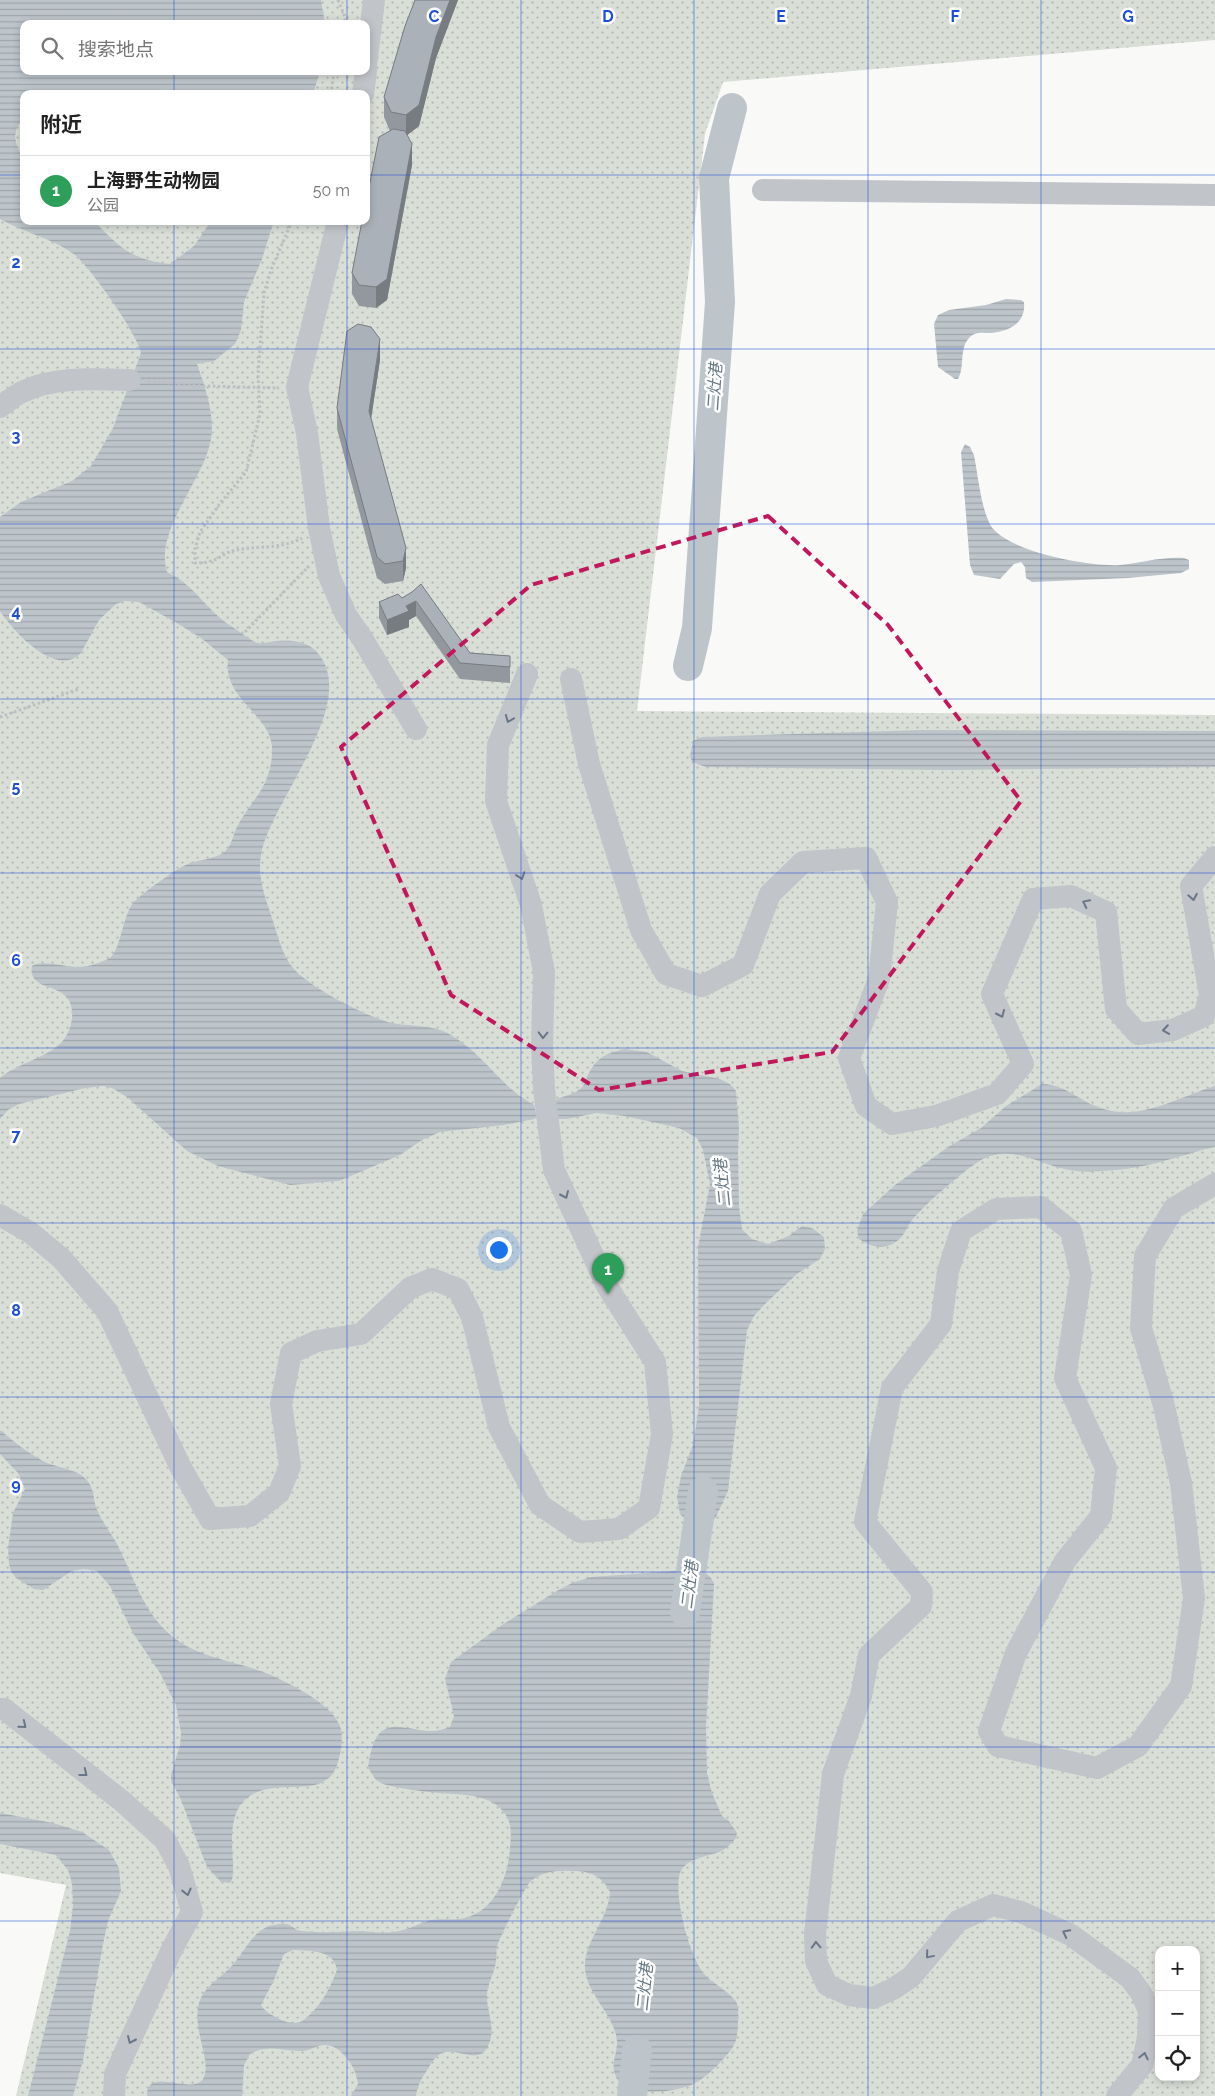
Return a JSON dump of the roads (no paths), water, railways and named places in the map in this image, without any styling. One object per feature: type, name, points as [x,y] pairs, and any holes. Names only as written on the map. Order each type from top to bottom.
[{"type":"street","points":[[370,33],[374,0]]},
{"type":"street","points":[[364,90],[365,75]]},
{"type":"street","points":[[763,190],[1215,195]]},
{"type":"street","points":[[337,225],[297,387],[308,433],[319,528],[330,576],[346,615],[362,638],[416,729]]},
{"type":"street","points":[[0,407],[23,392],[50,384],[76,379],[130,380]]},
{"type":"street","points":[[0,1215],[31,1233],[61,1258],[107,1311],[180,1466],[210,1519],[250,1516],[279,1493],[290,1466],[280,1404],[291,1353],[317,1341],[361,1334],[410,1288],[432,1279],[458,1289],[472,1316],[499,1427],[540,1504],[580,1532],[619,1529],[649,1508],[662,1434],[655,1362],[607,1286],[554,1170],[544,1090],[542,1044],[544,972],[531,905],[496,801],[498,745],[527,674]]},
{"type":"street","points":[[571,679],[589,764],[641,930],[666,974],[702,986],[743,965],[770,894],[803,862],[866,858],[887,902],[879,980],[849,1058],[866,1106],[892,1124],[936,1116],[997,1094],[1023,1064],[992,994],[1033,899],[1071,896],[1106,912],[1116,1009],[1138,1034],[1173,1030],[1204,1016],[1210,995],[1191,886],[1215,857]]},
{"type":"street","points":[[1117,2096],[1142,2065],[1148,2038],[1149,2011],[1141,1993],[1130,1978],[1071,1935],[1021,1912],[992,1905],[958,1921],[911,1977],[894,1989],[873,1998],[849,1995],[827,1985],[816,1961],[816,1924],[833,1774],[861,1696],[869,1655],[921,1606],[922,1592],[865,1522],[892,1388],[941,1324],[948,1271],[961,1231],[996,1209],[1041,1207],[1071,1231],[1082,1275],[1065,1378],[1106,1468],[1101,1516],[1065,1561],[1016,1653],[989,1731],[998,1746],[1097,1768],[1138,1746],[1181,1686],[1194,1598],[1181,1483],[1163,1402],[1141,1328],[1144,1256],[1174,1208],[1215,1184]]},
{"type":"street","points":[[0,1709],[4,1709],[122,1802],[165,1840],[179,1866],[192,1912],[171,1951],[115,2074],[114,2096]]},
{"type":"water","points":[[0,0],[321,0],[324,20],[20,20],[20,75],[319,75],[314,90],[20,90],[20,123],[15,136],[20,152],[20,225],[98,225],[127,251],[145,259],[170,264],[194,246],[208,225],[273,225],[262,259],[244,302],[241,330],[235,344],[214,361],[197,364],[206,391],[212,420],[211,439],[207,455],[173,522],[167,539],[165,556],[167,572],[185,583],[222,620],[255,642],[288,641],[306,644],[316,651],[328,672],[328,696],[322,723],[310,751],[280,807],[268,833],[261,855],[260,872],[263,889],[281,946],[290,964],[312,984],[340,1001],[369,1015],[392,1023],[437,1029],[461,1041],[509,1087],[534,1105],[537,1117],[534,1119],[504,1125],[440,1132],[422,1140],[400,1155],[339,1181],[290,1185],[218,1166],[187,1151],[127,1097],[112,1088],[103,1086],[85,1088],[19,1104],[8,1110],[0,1119],[0,1078],[61,1043],[68,1032],[72,1018],[71,1006],[67,997],[37,981],[32,975],[32,966],[47,963],[83,967],[108,959],[116,949],[130,908],[134,902],[145,892],[184,866],[215,857],[226,851],[240,821],[264,785],[270,769],[272,752],[271,739],[266,728],[233,687],[229,674],[228,660],[201,638],[139,602],[125,601],[116,604],[99,620],[81,653],[71,659],[60,660],[36,649],[15,630],[0,611],[0,517],[21,502],[72,481],[91,466],[113,428],[141,353],[131,331],[112,301],[74,254],[65,248],[0,219]]},
{"type":"water","points":[[1006,299],[1024,302],[1022,315],[1015,325],[998,332],[979,333],[971,336],[964,347],[958,379],[955,379],[938,367],[934,324],[938,315],[949,310],[986,305]]},
{"type":"water","points":[[965,444],[970,447],[974,455],[982,501],[991,526],[1000,535],[1014,543],[1051,556],[1107,565],[1184,558],[1189,560],[1189,569],[1181,573],[1128,578],[1032,582],[1026,578],[1025,567],[1021,562],[1014,564],[1000,579],[974,575],[970,565],[961,452]]},
{"type":"water","points":[[922,730],[1215,731],[1215,767],[944,770],[706,767],[692,762],[690,756],[693,741],[702,737]]},
{"type":"water","points":[[625,1049],[647,1052],[682,1071],[720,1079],[730,1084],[736,1091],[739,1127],[739,1206],[742,1229],[752,1239],[768,1244],[789,1236],[802,1226],[812,1228],[824,1237],[825,1249],[820,1259],[797,1274],[766,1303],[754,1316],[747,1330],[728,1491],[716,1517],[702,1533],[697,1531],[680,1514],[677,1497],[681,1476],[693,1445],[699,1407],[698,1247],[710,1184],[703,1150],[697,1138],[679,1128],[625,1116],[596,1113],[558,1119],[552,1104],[577,1092],[585,1083],[591,1069],[598,1060],[612,1052]]},
{"type":"water","points":[[1042,1084],[1059,1087],[1093,1105],[1116,1112],[1144,1110],[1215,1086],[1215,1147],[1153,1164],[1103,1171],[1077,1171],[1017,1155],[993,1155],[981,1160],[944,1189],[915,1216],[902,1237],[894,1243],[880,1247],[867,1244],[859,1239],[857,1231],[863,1214],[895,1185],[948,1147],[981,1128],[1006,1106]]},
{"type":"water","points":[[0,1430],[37,1458],[80,1474],[85,1478],[92,1490],[98,1512],[117,1544],[140,1594],[154,1617],[173,1637],[195,1650],[258,1670],[290,1684],[322,1704],[337,1720],[342,1737],[338,1762],[332,1775],[323,1782],[312,1786],[272,1788],[259,1791],[247,1798],[239,1807],[232,1831],[233,1868],[230,1883],[221,1882],[207,1867],[181,1800],[171,1780],[180,1745],[181,1733],[176,1705],[160,1673],[133,1633],[110,1586],[97,1571],[84,1569],[72,1571],[43,1590],[34,1589],[16,1578],[11,1571],[8,1548],[13,1513],[25,1489],[18,1473],[0,1454]]},
{"type":"water","points":[[690,1570],[708,1575],[714,1584],[706,1727],[707,1773],[712,1793],[722,1816],[729,1821],[737,1833],[736,1838],[724,1849],[687,1864],[680,1873],[678,1883],[684,1927],[694,1956],[706,1976],[730,1994],[737,2003],[738,2021],[736,2038],[728,2054],[712,2071],[691,2085],[684,2087],[668,2091],[645,2092],[630,2089],[621,2084],[615,2075],[614,2069],[617,2047],[616,2035],[613,2026],[588,1982],[585,1963],[589,1945],[606,1911],[610,1892],[599,1878],[590,1873],[556,1871],[539,1875],[530,1882],[497,1946],[495,1965],[487,1994],[492,2033],[488,2046],[479,2055],[453,2052],[440,2054],[422,2077],[416,2096],[351,2096],[358,2084],[352,2065],[343,2053],[331,2046],[325,2045],[303,2051],[262,2049],[250,2054],[244,2065],[242,2096],[147,2096],[149,2087],[154,2083],[161,2081],[189,2084],[197,2083],[203,2079],[205,2062],[197,2016],[203,1994],[231,1966],[256,1934],[265,1928],[285,1924],[304,1931],[394,1932],[431,1920],[468,1917],[487,1906],[494,1898],[500,1888],[507,1868],[511,1832],[507,1817],[501,1809],[486,1799],[477,1797],[418,1791],[383,1784],[376,1780],[368,1768],[373,1746],[379,1734],[388,1728],[398,1727],[436,1731],[450,1727],[454,1716],[445,1679],[451,1662],[502,1625],[555,1592],[572,1583],[591,1577]],"holes":[[[293,1950],[326,1954],[335,1962],[337,1969],[332,1983],[319,2005],[308,2017],[296,2023],[290,2023],[271,2015],[261,2005],[274,1980],[284,1954]]]},
{"type":"water","points":[[0,1813],[53,1823],[82,1832],[109,1850],[119,1868],[121,1891],[108,1921],[83,2060],[73,2096],[28,2096],[70,1931],[73,1905],[72,1883],[68,1870],[56,1855],[0,1844]]},
{"type":"waterway","name":"二灶港","points":[[688,666],[697,628],[720,302],[714,178],[732,108]]},
{"type":"waterway","name":"二灶港","points":[[685,1612],[703,1491]]},
{"type":"waterway","name":"二灶港","points":[[632,2096],[637,2050]]},
{"type":"place","name":"上海野生动物园","points":[[608,1294]]}]
